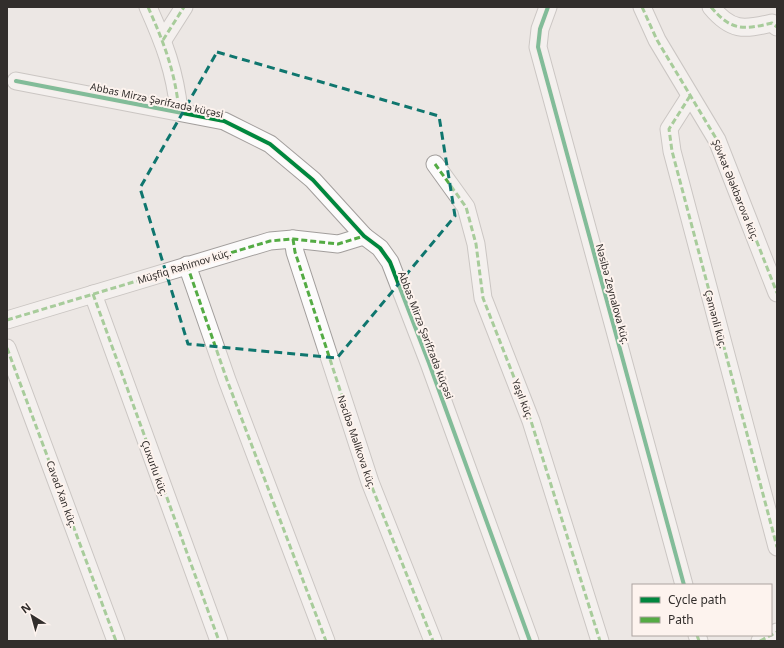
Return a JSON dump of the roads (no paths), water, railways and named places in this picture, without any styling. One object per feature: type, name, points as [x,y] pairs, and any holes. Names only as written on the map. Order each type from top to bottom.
[{"type":"street","points":[[148,7],[163,40],[176,83],[179,111]]},
{"type":"street","points":[[163,40],[184,7]]},
{"type":"street","name":"Nəsibə Zeynalova küç.","points":[[548,7],[540,29],[538,47],[684,584]]},
{"type":"street","name":"Şövkət Ələkbərova küç.","points":[[642,7],[657,40],[717,140],[777,292]]},
{"type":"street","points":[[711,7],[721,19],[729,25],[740,28],[772,23],[777,27]]},
{"type":"street","name":"Abbas Mirzə Şərifzadə küçəsi","points":[[16,80],[224,121],[270,144],[313,180],[364,236],[380,248],[390,262],[429,363],[530,641]]},
{"type":"street","name":"Çəmənli küç.","points":[[690,96],[669,129],[672,151],[777,547]]},
{"type":"street","name":"Yaşıl küç.","points":[[435,164],[466,207],[476,244],[483,298],[531,421],[600,641]]},
{"type":"street","name":"Müşfiq Rəhimov küç.","points":[[7,320],[270,241],[293,239],[338,244],[364,236]]},
{"type":"street","name":"Nəcibə Məlikova küç.","points":[[293,239],[295,252],[370,482],[433,641]]},
{"type":"street","points":[[187,265],[227,380],[326,641]]},
{"type":"street","name":"Çuxurlu küç.","points":[[93,294],[219,641]]},
{"type":"street","name":"Cavad Xan küç.","points":[[7,348],[116,641]]},
{"type":"street","points":[[760,641],[769,636]]}]
